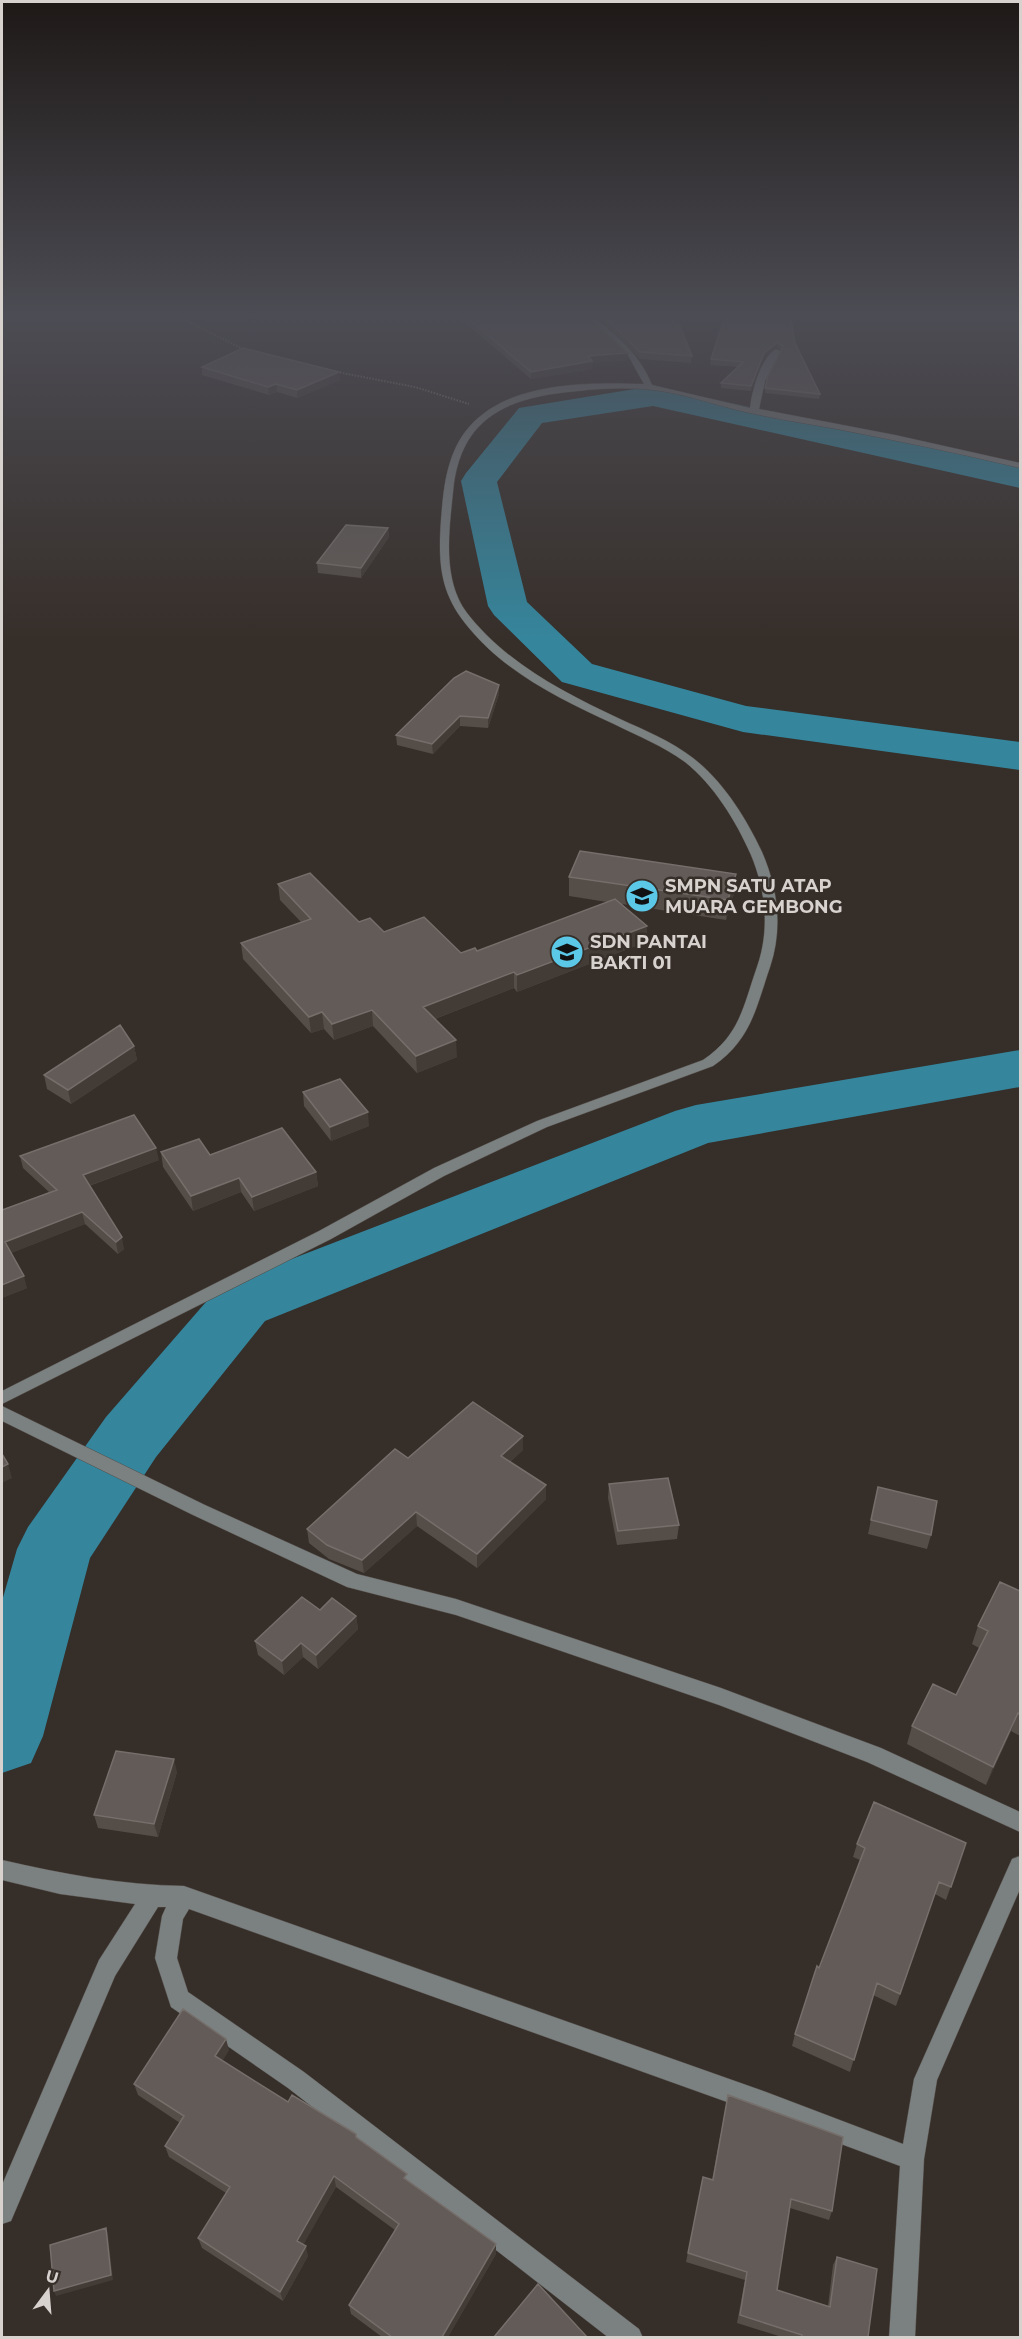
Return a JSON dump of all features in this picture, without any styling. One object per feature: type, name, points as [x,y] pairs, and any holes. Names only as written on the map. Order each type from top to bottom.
[{"type":"street","points":[[2,1398],[325,1235],[439,1172],[542,1124],[708,1063],[731,1045],[740,1030],[768,952],[772,918],[766,879],[757,854],[730,808],[712,783],[690,761],[654,739],[582,705],[517,666],[490,644],[458,608],[449,588],[445,567],[449,477],[454,459],[466,438],[477,425]]},
{"type":"street","points":[[828,425],[921,442],[1020,465]]},
{"type":"street","points":[[2,1413],[199,1510],[354,1581],[456,1608],[721,1697],[874,1755],[1020,1822]]},
{"type":"street","points":[[902,2337],[912,2159],[926,2079],[1020,1866]]},
{"type":"street","points":[[7,1871],[60,1884],[152,1896],[184,1897],[766,2104],[912,2159]]},
{"type":"street","points":[[2,2212],[107,1968],[152,1896]]},
{"type":"street","points":[[184,1897],[173,1916],[166,1958],[179,1999],[296,2080],[630,2337]]},
{"type":"building","points":[[346,525],[388,528],[361,568],[317,563]]},
{"type":"building","points":[[466,671],[499,685],[488,718],[460,716],[432,744],[396,735],[454,678]]},
{"type":"building","points":[[580,851],[736,874],[728,900],[569,877]]},
{"type":"building","points":[[310,873],[359,922],[370,918],[384,932],[424,917],[461,953],[475,948],[477,951],[615,899],[647,926],[517,975],[514,972],[423,1007],[456,1040],[416,1056],[372,1010],[332,1024],[322,1012],[309,1017],[241,943],[311,919],[278,884]]},
{"type":"building","points":[[120,1025],[134,1046],[68,1090],[44,1075]]},
{"type":"building","points":[[340,1079],[368,1112],[330,1127],[303,1092]]},
{"type":"building","points":[[134,1115],[156,1148],[83,1175],[122,1237],[116,1242],[82,1212],[5,1242],[24,1276],[2,1285],[2,1210],[57,1190],[20,1156]]},
{"type":"building","points":[[282,1128],[316,1172],[252,1197],[239,1178],[191,1196],[161,1152],[199,1139],[210,1155]]},
{"type":"building","points":[[473,1402],[523,1436],[501,1456],[546,1485],[477,1554],[416,1512],[362,1560],[327,1545],[307,1529],[395,1449],[408,1458]]},
{"type":"building","points":[[2,1454],[8,1464],[2,1467]]},
{"type":"building","points":[[668,1478],[679,1525],[618,1531],[609,1484]]},
{"type":"building","points":[[878,1487],[937,1501],[931,1535],[871,1520]]},
{"type":"building","points":[[1000,1582],[1020,1591],[1020,1715],[1018,1713],[993,1767],[912,1726],[933,1684],[956,1695],[988,1631],[978,1626]]},
{"type":"building","points":[[302,1597],[320,1610],[332,1598],[356,1616],[316,1655],[301,1643],[282,1661],[255,1641]]},
{"type":"building","points":[[116,1751],[174,1759],[154,1824],[94,1815]]},
{"type":"building","points":[[874,1802],[966,1843],[951,1887],[939,1882],[900,1994],[877,1983],[854,2060],[795,2034],[817,1966],[819,1968],[865,1848],[857,1844]]},
{"type":"building","points":[[183,2009],[226,2039],[215,2056],[288,2102],[292,2095],[356,2134],[356,2137],[407,2174],[404,2178],[496,2244],[442,2337],[392,2337],[349,2305],[399,2224],[334,2176],[297,2241],[306,2246],[280,2292],[198,2238],[230,2187],[165,2146],[184,2116],[134,2084]]},
{"type":"building","points":[[728,2095],[843,2137],[832,2211],[791,2199],[777,2290],[830,2307],[837,2257],[877,2269],[868,2337],[802,2337],[802,2335],[740,2315],[747,2272],[688,2253],[703,2177],[713,2180]]},
{"type":"building","points":[[106,2228],[111,2275],[54,2291],[50,2245]]},
{"type":"building","points":[[538,2284],[587,2337],[494,2337]]},
{"type":"waterway","points":[[523,425],[479,481],[508,606],[577,673],[743,719],[1020,756]]},
{"type":"waterway","points":[[785,425],[1020,477]]},
{"type":"waterway","points":[[2,1736],[55,1549],[131,1437],[242,1304],[696,1125],[1020,1069]]},
{"type":"place","name":"SMPN SATU ATAP MUARA GEMBONG","points":[[642,896]]},
{"type":"place","name":"SDN PANTAI BAKTI 01","points":[[567,952]]}]
